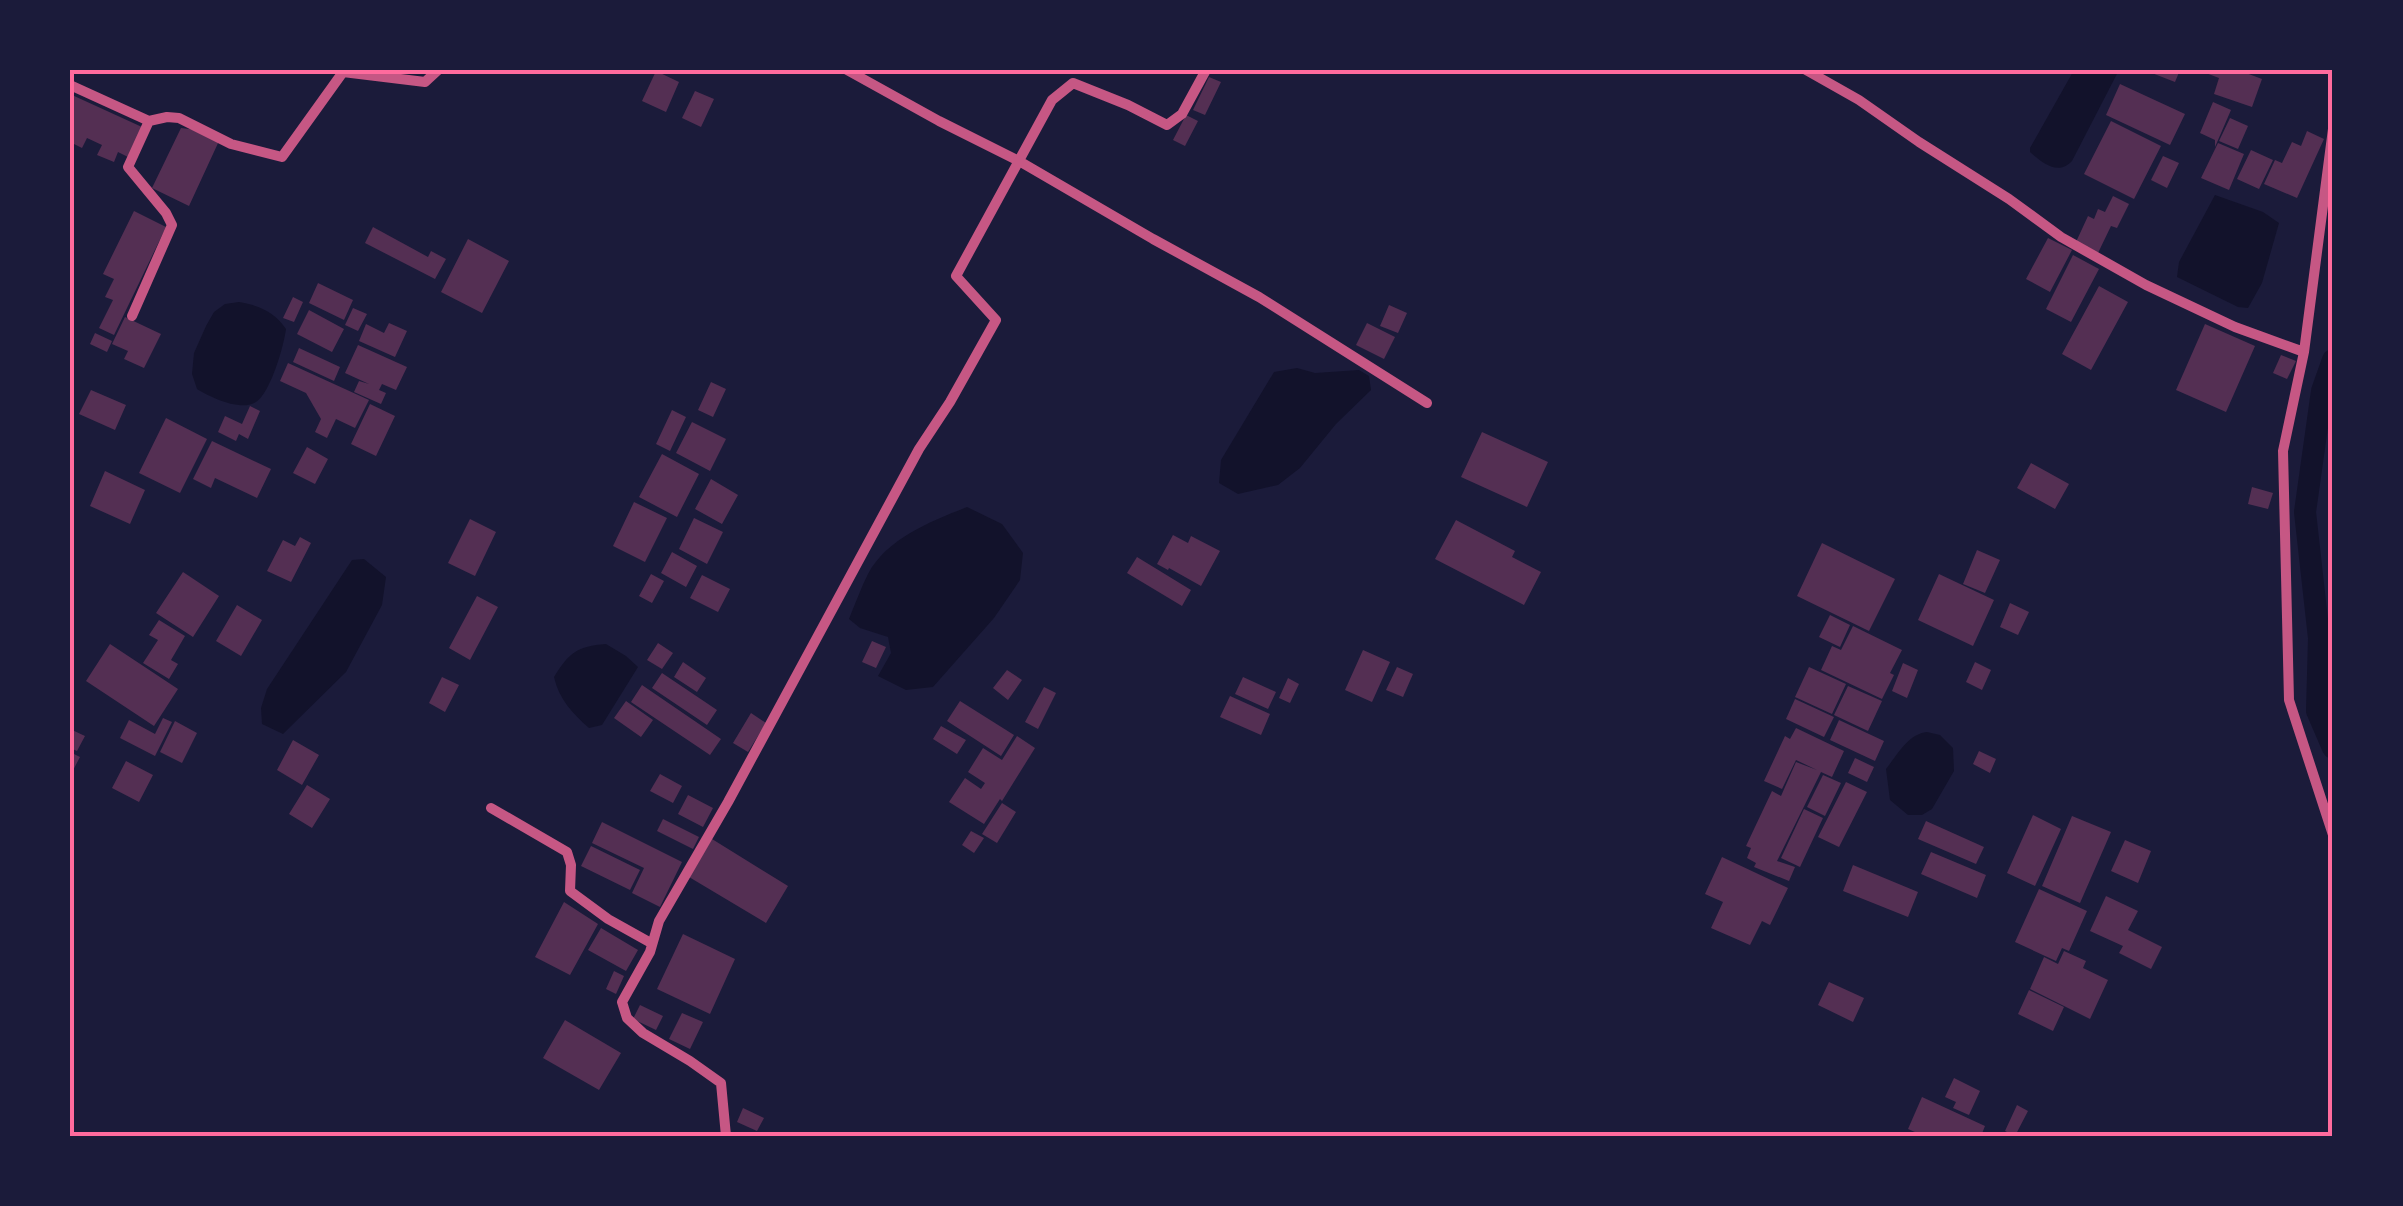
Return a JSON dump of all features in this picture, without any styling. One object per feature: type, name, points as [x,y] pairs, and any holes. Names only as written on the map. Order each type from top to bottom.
[{"type":"street","points":[[70,85],[149,121],[167,116],[179,118],[230,144],[282,157],[343,72],[424,82],[438,70]]},
{"type":"street","points":[[848,70],[1019,161],[1259,297],[1426,403]]},
{"type":"street","points":[[726,1136],[720,1083],[643,1033],[626,1018],[622,1002],[650,952],[659,921],[919,450],[996,320],[956,276],[1052,100],[1074,83],[1167,125],[1182,114],[1206,70]]},
{"type":"street","points":[[1806,70],[2009,198],[2061,237],[2182,302],[2235,327],[2304,352]]},
{"type":"street","points":[[132,316],[172,225],[128,166],[149,121]]},
{"type":"street","points":[[2333,129],[2304,352],[2284,451],[2289,700],[2333,835]]},
{"type":"street","points":[[491,808],[567,852],[572,865],[570,891],[651,943]]},
{"type":"shaded area","points":[[2074,70],[2119,70],[2072,161],[2056,168],[2040,160],[2030,148]]},
{"type":"shaded area","points":[[2215,195],[2263,212],[2279,223],[2262,283],[2248,308],[2238,307],[2177,277],[2179,262]]},
{"type":"shaded area","points":[[239,302],[266,310],[286,329],[272,379],[262,397],[250,405],[217,399],[197,389],[192,374],[194,353],[214,312],[225,304]]},
{"type":"shaded area","points":[[1297,368],[1315,373],[1359,370],[1369,376],[1371,390],[1300,468],[1278,485],[1238,494],[1219,483],[1221,460],[1274,372]]},
{"type":"shaded area","points":[[967,507],[1002,524],[1023,553],[1020,580],[994,618],[933,687],[906,690],[878,676],[891,653],[888,637],[860,628],[849,619],[868,574],[887,550],[912,532]]},
{"type":"shaded area","points":[[364,559],[386,577],[382,605],[346,672],[283,734],[262,724],[261,708],[267,689],[352,560]]},
{"type":"shaded area","points":[[606,644],[638,667],[602,725],[589,728],[567,705],[554,677],[575,652]]},
{"type":"shaded area","points":[[1927,732],[1940,735],[1953,748],[1954,771],[1932,809],[1922,815],[1908,815],[1890,800],[1886,769],[1909,741]]},
{"type":"building","points":[[2144,70],[2180,70],[2175,82]]},
{"type":"building","points":[[2198,70],[2238,70],[2262,79],[2252,107],[2214,94],[2219,78]]},
{"type":"building","points":[[656,71],[679,82],[666,112],[642,101]]},
{"type":"building","points":[[1209,77],[1221,82],[1205,115],[1193,110]]},
{"type":"building","points":[[2120,84],[2185,114],[2170,145],[2106,115]]},
{"type":"building","points":[[695,91],[714,99],[701,127],[682,118]]},
{"type":"building","points":[[72,95],[142,127],[128,157],[118,152],[114,162],[97,155],[102,145],[87,138],[82,148],[70,142]]},
{"type":"building","points":[[2213,102],[2231,110],[2215,147],[2215,140],[2200,133]]},
{"type":"building","points":[[1186,115],[1198,121],[1185,146],[1173,140]]},
{"type":"building","points":[[2230,118],[2248,126],[2238,149],[2219,141]]},
{"type":"building","points":[[2111,121],[2161,146],[2134,199],[2084,174]]},
{"type":"building","points":[[181,128],[198,130],[219,141],[189,206],[152,188]]},
{"type":"building","points":[[2307,131],[2324,139],[2297,198],[2264,184],[2275,160],[2282,163],[2292,142],[2301,146]]},
{"type":"building","points":[[2218,143],[2244,154],[2229,190],[2201,178]]},
{"type":"building","points":[[2251,150],[2273,160],[2259,189],[2237,179]]},
{"type":"building","points":[[2163,156],[2179,163],[2167,188],[2151,180]]},
{"type":"building","points":[[2113,196],[2129,204],[2117,228],[2111,226],[2098,253],[2076,242],[2088,216],[2094,219],[2098,209],[2105,212]]},
{"type":"building","points":[[134,211],[166,227],[114,335],[99,328],[113,300],[105,297],[114,279],[103,274]]},
{"type":"building","points":[[373,227],[428,257],[431,251],[446,259],[435,279],[365,243]]},
{"type":"building","points":[[2048,238],[2072,250],[2050,292],[2026,279]]},
{"type":"building","points":[[468,239],[509,261],[482,313],[441,292]]},
{"type":"building","points":[[2073,255],[2099,269],[2071,322],[2046,309]]},
{"type":"building","points":[[318,283],[353,300],[344,320],[309,303]]},
{"type":"building","points":[[2099,286],[2128,302],[2091,370],[2062,354]]},
{"type":"building","points":[[293,297],[303,302],[294,322],[283,318]]},
{"type":"building","points":[[1389,305],[1407,313],[1398,333],[1380,326]]},
{"type":"building","points":[[353,308],[367,314],[358,331],[345,325]]},
{"type":"building","points":[[309,310],[344,329],[332,352],[297,334]]},
{"type":"building","points":[[125,317],[161,334],[144,368],[124,359],[128,351],[112,344]]},
{"type":"building","points":[[389,323],[407,331],[395,357],[359,341],[366,324],[384,333]]},
{"type":"building","points":[[1367,323],[1395,337],[1384,359],[1356,345]]},
{"type":"building","points":[[2205,324],[2255,346],[2226,412],[2176,390]]},
{"type":"building","points":[[95,333],[112,341],[107,352],[90,344]]},
{"type":"building","points":[[358,345],[407,367],[396,390],[382,384],[379,390],[386,393],[381,404],[354,392],[359,381],[369,384],[345,373]]},
{"type":"building","points":[[299,348],[340,367],[334,381],[293,362]]},
{"type":"building","points":[[2281,355],[2296,361],[2287,379],[2273,373]]},
{"type":"building","points":[[288,363],[369,400],[355,428],[336,419],[327,438],[315,432],[321,419],[306,393],[280,381]]},
{"type":"building","points":[[711,382],[726,389],[713,417],[698,410]]},
{"type":"building","points":[[91,390],[126,405],[115,430],[79,414]]},
{"type":"building","points":[[370,404],[395,416],[376,456],[351,444]]},
{"type":"building","points":[[250,406],[260,411],[248,439],[239,434],[236,441],[218,432],[225,416],[242,424]]},
{"type":"building","points":[[672,410],[686,417],[670,451],[656,444]]},
{"type":"building","points":[[166,418],[207,439],[180,493],[139,473]]},
{"type":"building","points":[[692,422],[726,439],[710,471],[676,453]]},
{"type":"building","points":[[1482,432],[1548,462],[1527,507],[1461,477]]},
{"type":"building","points":[[212,441],[271,469],[257,498],[215,478],[211,488],[193,479]]},
{"type":"building","points":[[307,447],[328,459],[315,484],[293,473]]},
{"type":"building","points":[[662,454],[699,474],[677,517],[639,497]]},
{"type":"building","points":[[2031,463],[2069,484],[2055,509],[2017,488]]},
{"type":"building","points":[[105,471],[145,490],[130,524],[90,506]]},
{"type":"building","points":[[711,479],[738,495],[722,524],[695,509]]},
{"type":"building","points":[[2252,487],[2273,493],[2268,509],[2248,504]]},
{"type":"building","points":[[634,502],[667,518],[645,562],[613,546]]},
{"type":"building","points":[[694,518],[723,532],[707,564],[679,549]]},
{"type":"building","points":[[470,519],[496,532],[475,576],[448,563]]},
{"type":"building","points":[[1456,520],[1515,551],[1512,557],[1541,572],[1524,605],[1435,559]]},
{"type":"building","points":[[1173,535],[1188,543],[1191,536],[1220,551],[1201,586],[1157,564]]},
{"type":"building","points":[[300,537],[311,543],[291,582],[267,571],[283,540],[295,546]]},
{"type":"building","points":[[1822,543],[1895,579],[1869,631],[1797,596]]},
{"type":"building","points":[[1977,550],[2000,560],[1985,593],[1963,584]]},
{"type":"building","points":[[672,552],[697,566],[686,587],[661,573]]},
{"type":"building","points":[[1137,557],[1191,590],[1182,606],[1127,573]]},
{"type":"building","points":[[183,572],[219,596],[193,637],[156,613]]},
{"type":"building","points":[[651,574],[664,581],[652,603],[639,596]]},
{"type":"building","points":[[1939,574],[1994,600],[1973,646],[1918,620]]},
{"type":"building","points":[[702,575],[730,589],[718,612],[690,598]]},
{"type":"building","points":[[477,596],[498,607],[470,660],[449,648]]},
{"type":"building","points":[[2010,603],[2029,612],[2018,635],[2000,627]]},
{"type":"building","points":[[237,605],[262,620],[241,656],[216,641]]},
{"type":"building","points":[[1830,615],[1850,625],[1840,647],[1819,637]]},
{"type":"building","points":[[159,620],[185,636],[171,660],[178,664],[169,679],[143,663],[158,640],[149,635]]},
{"type":"building","points":[[1853,626],[1902,650],[1882,699],[1821,670],[1832,646],[1841,650]]},
{"type":"building","points":[[872,641],[886,647],[876,668],[862,662]]},
{"type":"building","points":[[658,643],[673,653],[662,669],[647,660]]},
{"type":"building","points":[[110,644],[178,689],[154,726],[86,681]]},
{"type":"building","points":[[1363,650],[1390,662],[1372,702],[1345,690]]},
{"type":"building","points":[[683,662],[706,678],[697,692],[674,677]]},
{"type":"building","points":[[1975,662],[1991,670],[1982,690],[1966,682]]},
{"type":"building","points":[[1903,663],[1918,670],[1907,698],[1892,691]]},
{"type":"building","points":[[1397,667],[1413,674],[1403,697],[1386,690]]},
{"type":"building","points":[[1809,667],[1846,684],[1832,714],[1795,697]]},
{"type":"building","points":[[1007,670],[1022,680],[1008,700],[993,688]]},
{"type":"building","points":[[662,673],[717,710],[707,725],[652,688]]},
{"type":"building","points":[[442,677],[459,685],[445,712],[429,703]]},
{"type":"building","points":[[1243,677],[1276,692],[1268,709],[1235,694]]},
{"type":"building","points":[[1288,678],[1299,684],[1290,703],[1279,698]]},
{"type":"building","points":[[642,685],[721,739],[710,755],[631,702]]},
{"type":"building","points":[[1848,686],[1882,701],[1868,731],[1834,715]]},
{"type":"building","points":[[1044,687],[1056,693],[1038,729],[1025,722]]},
{"type":"building","points":[[1230,696],[1270,714],[1261,735],[1220,717]]},
{"type":"building","points":[[1795,699],[1834,717],[1824,737],[1786,719]]},
{"type":"building","points":[[626,701],[653,720],[641,737],[614,718]]},
{"type":"building","points":[[960,701],[1014,735],[1001,756],[947,721]]},
{"type":"building","points":[[751,713],[766,723],[748,752],[733,743]]},
{"type":"building","points":[[163,718],[172,722],[155,756],[120,738],[129,720],[155,734]]},
{"type":"building","points":[[1839,720],[1884,741],[1875,761],[1830,740]]},
{"type":"building","points":[[175,721],[197,733],[182,763],[160,752]]},
{"type":"building","points":[[941,726],[966,740],[957,754],[933,739]]},
{"type":"building","points":[[1796,728],[1844,751],[1832,777],[1821,772],[1777,861],[1795,867],[1789,881],[1754,867],[1756,863],[1747,858],[1751,848],[1746,846],[1772,791],[1781,796],[1796,762],[1817,770],[1796,760],[1782,789],[1764,781],[1785,736],[1790,739]]},
{"type":"building","points":[[70,729],[85,736],[77,751],[70,748]]},
{"type":"building","points":[[1017,736],[1035,748],[984,824],[949,802],[965,778],[981,789],[985,783],[968,772],[983,748],[1002,760]]},
{"type":"building","points":[[293,740],[319,755],[302,785],[277,770]]},
{"type":"building","points":[[1979,751],[1996,759],[1990,773],[1973,764]]},
{"type":"building","points":[[70,752],[80,757],[70,776]]},
{"type":"building","points":[[1855,758],[1874,767],[1867,782],[1848,773]]},
{"type":"building","points":[[126,761],[153,775],[139,802],[112,788]]},
{"type":"building","points":[[660,774],[682,786],[673,803],[650,791]]},
{"type":"building","points":[[1823,775],[1841,783],[1825,816],[1807,807]]},
{"type":"building","points":[[1846,782],[1867,792],[1839,847],[1818,837]]},
{"type":"building","points":[[307,785],[330,799],[312,828],[289,814]]},
{"type":"building","points":[[688,795],[713,808],[703,827],[678,814]]},
{"type":"building","points":[[1002,803],[1016,812],[997,843],[982,834]]},
{"type":"building","points":[[1804,809],[1823,818],[1800,867],[1781,858]]},
{"type":"building","points":[[2033,815],[2061,829],[2035,886],[2007,873]]},
{"type":"building","points":[[2072,816],[2111,832],[2080,903],[2042,886]]},
{"type":"building","points":[[663,819],[699,837],[693,849],[657,831]]},
{"type":"building","points":[[1926,821],[1984,847],[1976,864],[1918,839]]},
{"type":"building","points":[[602,822],[682,862],[660,907],[632,893],[644,868],[592,843]]},
{"type":"building","points":[[971,831],[984,838],[974,853],[962,845]]},
{"type":"building","points":[[712,839],[788,886],[766,923],[689,877]]},
{"type":"building","points":[[2125,840],[2151,851],[2138,883],[2111,871]]},
{"type":"building","points":[[591,846],[640,870],[630,890],[581,866]]},
{"type":"building","points":[[1931,852],[1986,875],[1977,898],[1921,874]]},
{"type":"building","points":[[1722,857],[1788,888],[1770,925],[1762,921],[1750,945],[1711,928],[1723,902],[1705,894]]},
{"type":"building","points":[[1853,865],[1918,892],[1908,917],[1843,891]]},
{"type":"building","points":[[2039,889],[2087,911],[2069,951],[2062,948],[2056,961],[2015,942]]},
{"type":"building","points":[[2106,896],[2138,911],[2128,930],[2162,947],[2151,969],[2119,953],[2123,946],[2090,931]]},
{"type":"building","points":[[564,902],[598,924],[570,975],[535,957]]},
{"type":"building","points":[[601,928],[638,950],[626,971],[588,950]]},
{"type":"building","points":[[683,934],[735,959],[710,1014],[657,989]]},
{"type":"building","points":[[2064,951],[2086,961],[2083,968],[2108,980],[2090,1019],[2030,989],[2044,957],[2058,964]]},
{"type":"building","points":[[614,971],[624,976],[616,994],[606,989]]},
{"type":"building","points":[[1829,982],[1864,998],[1853,1022],[1818,1005]]},
{"type":"building","points":[[2029,990],[2064,1007],[2053,1031],[2018,1014]]},
{"type":"building","points":[[640,1005],[663,1016],[656,1030],[633,1019]]},
{"type":"building","points":[[682,1013],[703,1022],[690,1049],[669,1039]]},
{"type":"building","points":[[565,1020],[621,1053],[599,1090],[543,1058]]},
{"type":"building","points":[[1954,1078],[1980,1091],[1969,1115],[1953,1108],[1956,1102],[1945,1097]]},
{"type":"building","points":[[1922,1097],[1985,1126],[1981,1136],[1924,1136],[1908,1129]]},
{"type":"building","points":[[2017,1105],[2028,1111],[2015,1136],[2005,1131]]},
{"type":"building","points":[[743,1108],[764,1118],[757,1131],[737,1122]]},
{"type":"waterway","points":[[2333,360],[2322,391],[2305,512],[2319,638],[2317,711],[2333,748]]}]
